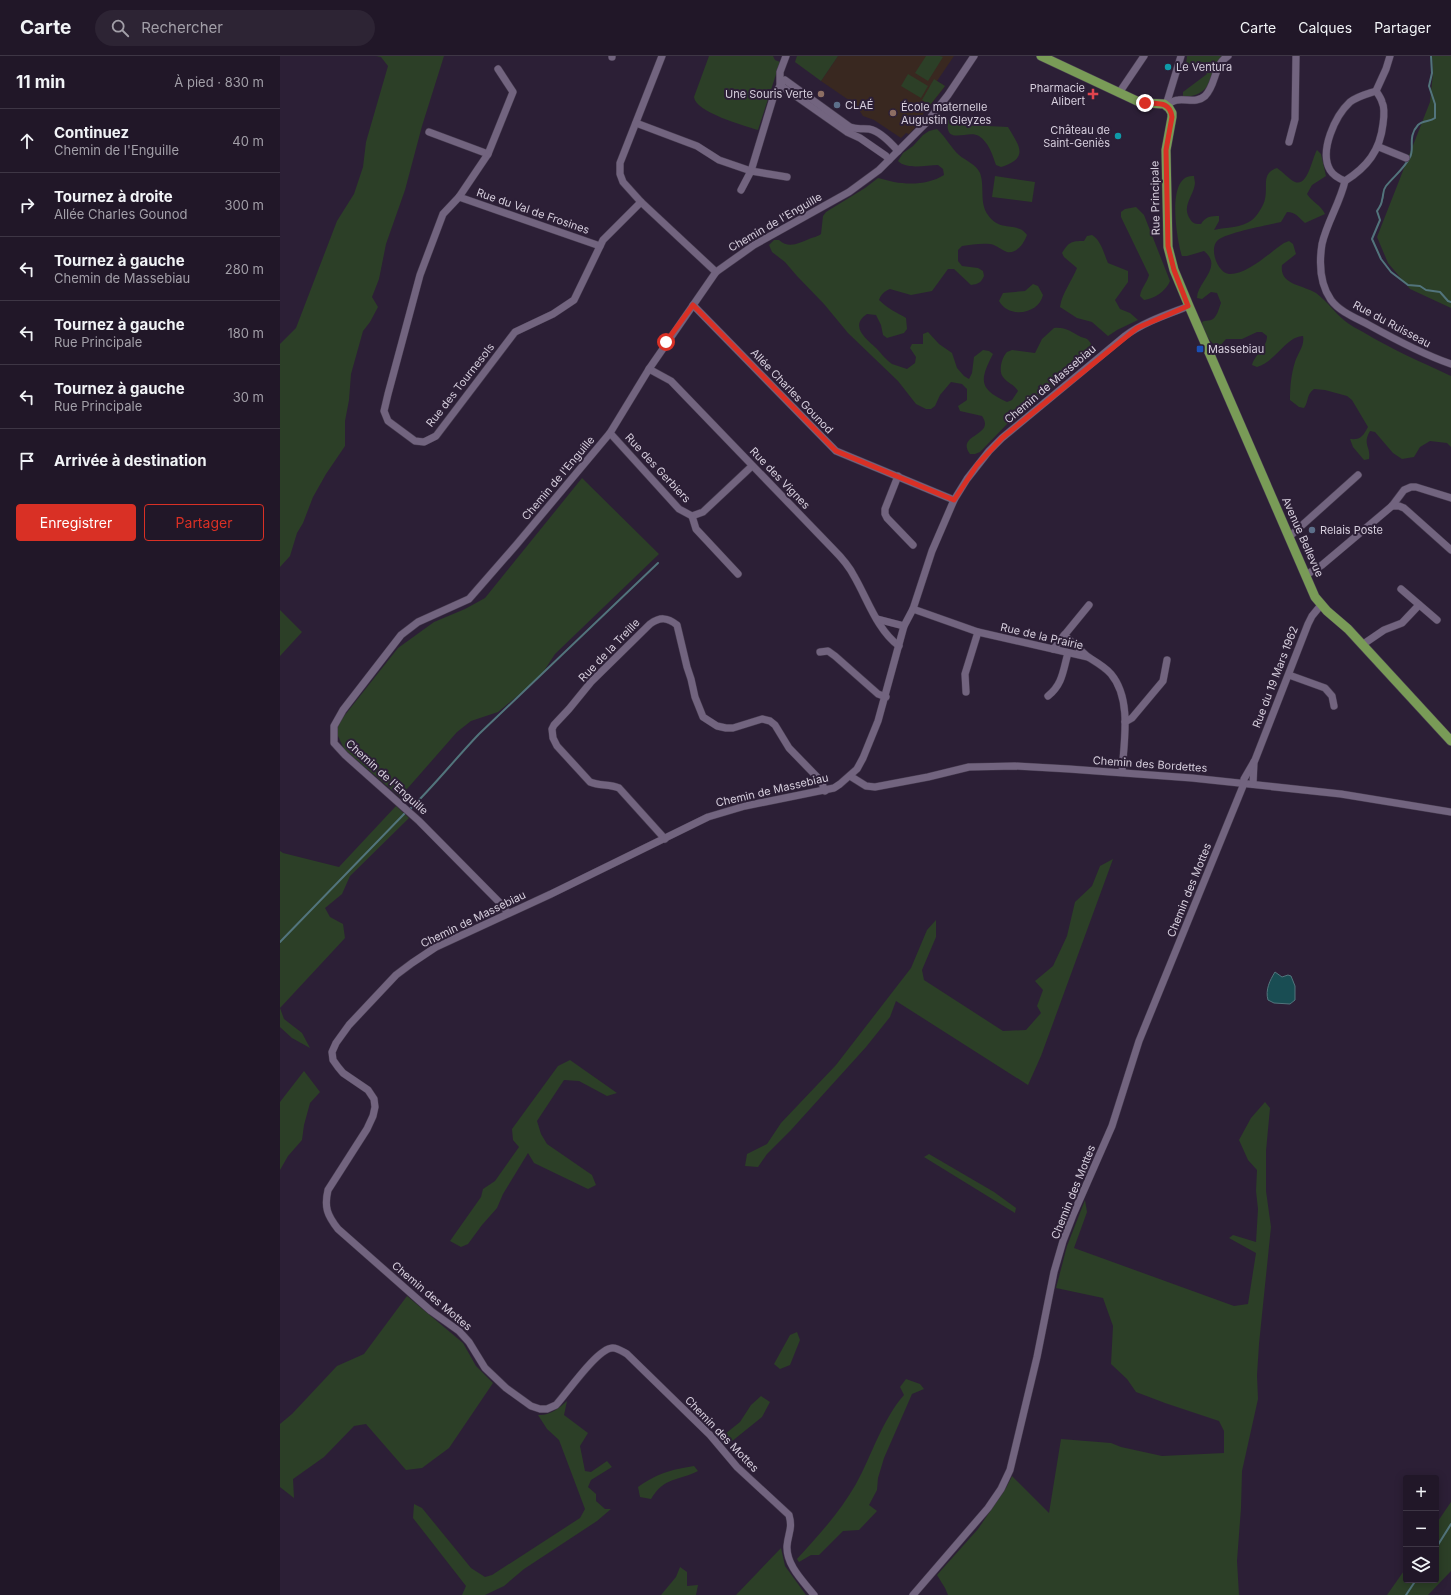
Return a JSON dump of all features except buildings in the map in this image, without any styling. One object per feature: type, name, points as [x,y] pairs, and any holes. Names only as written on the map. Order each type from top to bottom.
[{"type":"main road","points":[[1046,57],[1119,93],[1141,102],[1160,103],[1166,105]]},
{"type":"main road","name":"Rue Principale","points":[[1166,105],[1169,108],[1172,117],[1166,150],[1168,246],[1174,270],[1188,306]]},
{"type":"main road","name":"Avenue Bellevue","points":[[1188,306],[1316,597],[1321,605],[1345,626],[1451,741]]},
{"type":"street","points":[[662,56],[620,163],[620,174],[623,182],[640,202],[716,272]]},
{"type":"street","name":"Chemin de l'Enguille","points":[[508,913],[502,905],[420,822],[345,755],[334,743],[334,726],[343,710],[400,635],[418,622],[469,599],[518,544],[610,433],[648,369],[716,272],[754,245],[849,192],[864,182],[889,160],[927,122],[974,56]]},
{"type":"street","points":[[1119,93],[1144,56]]},
{"type":"street","points":[[1166,105],[1180,56]]},
{"type":"street","points":[[1166,105],[1177,100],[1191,101],[1204,97],[1210,89],[1219,64],[1228,56]]},
{"type":"street","points":[[1289,142],[1295,119],[1296,56]]},
{"type":"street","points":[[1376,91],[1382,102],[1384,115],[1379,147],[1364,167],[1345,182],[1331,172],[1328,164],[1327,150],[1330,135],[1336,121],[1350,102],[1360,96],[1376,91],[1390,56]]},
{"type":"street","points":[[785,59],[780,72],[783,83],[847,132],[860,138],[886,156],[889,160]]},
{"type":"street","points":[[459,197],[488,154],[512,92],[498,69]]},
{"type":"street","points":[[783,83],[850,127],[874,131],[889,141],[898,151]]},
{"type":"street","points":[[741,190],[751,171],[774,95],[783,83]]},
{"type":"street","points":[[636,123],[697,146],[719,160],[751,171],[786,177]]},
{"type":"street","points":[[860,138],[863,130]]},
{"type":"street","points":[[429,132],[488,154]]},
{"type":"street","points":[[1379,147],[1406,158]]},
{"type":"street","name":"Rue du Ruisseau","points":[[1345,182],[1343,192],[1326,230],[1322,245],[1320,264],[1322,281],[1326,292],[1332,301],[1345,312],[1410,347],[1451,364]]},
{"type":"street","name":"Rue du Val de Frosines","points":[[459,197],[600,246]]},
{"type":"street","name":"Rue des Tournesols","points":[[459,197],[443,214],[420,275],[384,411],[388,422],[415,440],[424,442],[436,436],[515,332],[553,314],[574,300]]},
{"type":"street","name":"Rue du Val de Frosines","points":[[574,300],[603,240],[640,202]]},
{"type":"street","name":"Allée Charles Gounod","points":[[693,305],[836,451],[954,500]]},
{"type":"street","name":"Chemin de Massebiau","points":[[332,1052],[336,1042],[349,1024],[396,975],[436,947],[551,894],[693,824],[725,811],[825,790],[840,784],[850,776],[857,769],[863,758],[878,722],[904,626],[913,609],[932,551],[954,500],[977,465],[1008,433],[1137,328],[1188,306]]},
{"type":"street","name":"Rue des Vignes","points":[[648,369],[671,381],[846,564],[877,618],[888,635],[899,646]]},
{"type":"street","name":"Rue des Gerbiers","points":[[610,433],[679,509],[692,516],[696,529],[738,574]]},
{"type":"street","name":"Rue des Gerbiers","points":[[692,516],[703,512],[752,466]]},
{"type":"street","points":[[1289,537],[1358,475]]},
{"type":"street","points":[[898,476],[885,509],[885,514],[913,545]]},
{"type":"street","points":[[1306,575],[1322,565],[1392,506],[1404,490],[1411,487],[1416,487],[1451,498]]},
{"type":"street","points":[[1392,506],[1404,508],[1451,550]]},
{"type":"street","points":[[1401,590],[1437,620]]},
{"type":"street","points":[[1053,649],[1089,605]]},
{"type":"street","name":"Rue du 19 Mars 1962","points":[[1244,783],[1244,779],[1255,760],[1312,616],[1321,605]]},
{"type":"street","points":[[1362,645],[1384,630],[1402,623],[1419,605]]},
{"type":"street","name":"Rue de la Prairie","points":[[913,609],[978,632],[1088,657],[1103,666],[1111,674],[1123,695],[1125,722],[1122,772]]},
{"type":"street","name":"Rue de la Treille","points":[[665,839],[620,788],[590,782],[558,746],[552,734],[554,724],[569,709],[591,682],[650,624],[661,618],[666,618],[677,625],[686,667],[703,717],[717,726],[726,728],[733,728],[762,719],[770,721],[775,725],[789,748],[821,781],[825,790]]},
{"type":"street","points":[[877,618],[904,626]]},
{"type":"street","points":[[966,692],[965,674],[978,632]]},
{"type":"street","points":[[1064,635],[1088,657]]},
{"type":"street","points":[[820,652],[828,652],[835,656],[878,694],[886,697]]},
{"type":"street","points":[[1048,696],[1055,691],[1061,683],[1068,653]]},
{"type":"street","points":[[1125,722],[1132,718],[1163,681],[1167,660]]},
{"type":"street","points":[[1289,675],[1324,688],[1332,696],[1334,706]]},
{"type":"street","name":"Rue du 19 Mars 1962","points":[[1253,784],[1255,760]]},
{"type":"street","name":"Chemin des Bordettes","points":[[850,776],[866,786],[875,787],[928,777],[969,767],[1015,766],[1122,772],[1244,783],[1340,794],[1451,812]]},
{"type":"street","name":"Chemin des Mottes","points":[[913,1595],[988,1508],[1001,1489],[1010,1470],[1037,1357],[1054,1272],[1063,1241],[1112,1126],[1139,1041],[1244,783]]},
{"type":"street","name":"Chemin des Mottes","points":[[332,1052],[333,1060],[343,1073],[368,1090],[374,1099],[375,1107],[367,1129],[328,1190],[326,1209],[330,1218],[338,1229],[431,1311],[459,1331],[469,1342],[475,1354],[488,1372],[506,1388],[531,1406],[540,1409],[547,1409],[556,1405],[594,1359],[604,1351],[612,1348],[627,1354],[710,1435],[737,1467],[789,1515],[791,1523],[787,1545],[790,1562],[814,1595]]},
{"type":"shaded area","points":[[376,56],[444,56],[422,126],[405,190],[386,244],[379,279],[372,297],[378,307],[363,331],[351,374],[349,400],[345,421],[345,446],[326,474],[313,497],[303,523],[297,533],[290,556],[280,567],[280,344],[296,328],[337,221],[354,194],[363,167],[366,142],[388,66],[381,57]]},
{"type":"shaded area","points":[[709,56],[773,56],[775,60],[780,62],[758,130],[722,118],[711,113],[697,103],[694,97]]},
{"type":"shaded area","points":[[797,56],[838,56],[821,81],[795,62]]},
{"type":"shaded area","points":[[838,56],[954,56],[937,81],[945,86],[923,114],[924,118],[909,134],[906,133],[901,138],[874,120],[863,116],[856,105],[821,81]]},
{"type":"shaded area","points":[[926,56],[943,57],[928,81],[915,73]]},
{"type":"shaded area","points":[[1187,56],[1226,56],[1216,62],[1212,77],[1207,87],[1203,91],[1183,98],[1183,92],[1207,74],[1202,66],[1193,63],[1186,65]]},
{"type":"shaded area","points":[[1432,56],[1451,56],[1451,308],[1410,289],[1388,263],[1377,237],[1430,102],[1433,73]]},
{"type":"shaded area","points":[[908,74],[928,86],[921,98],[901,86]]},
{"type":"shaded area","points":[[934,79],[945,86],[930,105],[922,100]]},
{"type":"shaded area","points":[[953,118],[967,125],[1008,127],[1016,140],[1020,151],[1019,156],[1010,164],[1001,167],[996,165],[988,145],[979,136],[969,134],[958,136],[950,133],[948,128],[948,120]]},
{"type":"shaded area","points":[[937,129],[956,152],[973,165],[980,173],[983,200],[985,210],[988,215],[998,224],[1019,228],[1027,235],[1020,247],[1011,252],[1007,252],[995,245],[990,244],[962,246],[958,250],[958,261],[962,266],[978,268],[983,271],[984,276],[980,282],[971,285],[954,269],[948,269],[932,291],[911,295],[890,289],[882,294],[879,300],[906,318],[907,329],[904,333],[887,338],[883,335],[881,325],[876,315],[867,314],[859,323],[861,332],[868,341],[892,364],[907,369],[915,363],[916,357],[910,348],[912,344],[923,344],[923,334],[928,332],[939,344],[952,353],[957,368],[969,379],[972,373],[974,357],[983,350],[989,351],[993,354],[985,371],[984,383],[991,393],[1007,402],[1012,400],[1018,391],[1005,379],[1001,371],[1001,364],[1007,352],[1012,350],[1035,353],[1042,339],[1054,328],[1065,329],[1088,340],[1092,348],[1092,353],[1075,370],[1012,419],[980,452],[975,454],[970,454],[967,447],[968,442],[984,428],[985,423],[982,416],[960,411],[958,406],[967,400],[967,389],[962,384],[951,382],[940,395],[935,406],[931,409],[926,409],[916,404],[898,381],[848,333],[824,304],[785,262],[772,252],[769,245],[774,240],[779,240],[790,245],[820,235],[823,216],[826,212],[865,188],[878,178],[894,182],[914,183],[927,182],[944,175],[943,169],[938,165],[911,166],[902,164],[898,161],[903,153],[913,146],[923,135],[929,131]]},
{"type":"shaded area","points":[[1317,150],[1321,154],[1326,176],[1312,185],[1307,194],[1325,214],[1305,223],[1295,214],[1287,212],[1281,222],[1221,238],[1217,241],[1214,250],[1214,255],[1218,265],[1225,273],[1236,273],[1258,263],[1284,243],[1289,241],[1293,244],[1296,254],[1282,265],[1282,272],[1288,281],[1316,293],[1341,318],[1354,327],[1395,350],[1451,376],[1451,447],[1447,443],[1430,441],[1420,447],[1414,457],[1402,459],[1393,453],[1375,432],[1370,431],[1367,439],[1369,459],[1364,460],[1353,447],[1350,439],[1357,439],[1361,437],[1368,427],[1352,400],[1347,396],[1325,390],[1314,389],[1310,394],[1304,408],[1299,407],[1290,400],[1295,362],[1302,346],[1303,336],[1297,337],[1286,344],[1270,360],[1257,367],[1252,365],[1263,348],[1267,336],[1262,332],[1257,332],[1242,339],[1226,339],[1219,347],[1209,340],[1205,333],[1202,322],[1211,320],[1215,317],[1221,303],[1217,293],[1211,292],[1202,299],[1197,298],[1198,292],[1211,269],[1209,257],[1204,251],[1182,256],[1175,209],[1179,185],[1185,178],[1194,176],[1194,188],[1187,205],[1188,214],[1193,223],[1201,224],[1209,217],[1219,216],[1219,221],[1214,230],[1244,225],[1256,216],[1262,207],[1266,194],[1266,180],[1269,173],[1277,168],[1293,181],[1299,182],[1303,180],[1309,171]]},
{"type":"shaded area","points":[[995,176],[1035,182],[1032,202],[992,197]]},
{"type":"shaded area","points":[[1136,207],[1144,215],[1170,281],[1166,288],[1159,294],[1144,300],[1140,296],[1149,275],[1121,217],[1121,212],[1125,209]]},
{"type":"shaded area","points":[[1092,235],[1098,240],[1108,263],[1128,271],[1128,282],[1115,300],[1120,309],[1130,313],[1138,320],[1108,336],[1092,322],[1077,318],[1060,307],[1063,297],[1077,268],[1064,257],[1062,253],[1071,243],[1076,241],[1084,241],[1087,236]]},
{"type":"shaded area","points":[[1033,284],[1038,286],[1043,295],[1036,306],[1030,310],[1016,312],[1004,307],[999,301],[1003,293],[1025,291]]},
{"type":"shaded area","points":[[582,478],[659,554],[555,654],[540,677],[498,712],[471,721],[457,732],[400,797],[344,749],[338,736],[337,725],[398,648],[434,622],[465,609],[485,598]]},
{"type":"shaded area","points":[[280,610],[302,632],[280,656]]},
{"type":"shaded area","points":[[396,806],[409,818],[350,876],[342,894],[325,908],[330,917],[343,924],[345,938],[280,1008],[280,851],[339,867]]},
{"type":"shaded area","points":[[1113,859],[1041,1056],[1028,1085],[896,1001],[890,1017],[866,1047],[791,1130],[767,1154],[758,1167],[745,1166],[747,1154],[767,1144],[781,1123],[836,1065],[911,968],[927,930],[936,920],[936,937],[922,970],[924,980],[1003,1031],[1026,1030],[1041,1013],[1037,1006],[1043,990],[1035,981],[1053,966],[1067,936],[1075,902],[1092,886],[1100,866]]},
{"type":"shaded area","points":[[1275,972],[1282,977],[1288,975],[1291,976],[1295,986],[1295,1000],[1290,1004],[1274,1003],[1268,1000],[1268,989]]},
{"type":"shaded area","points":[[280,1008],[284,1019],[302,1033],[310,1048],[292,1038],[280,1027]]},
{"type":"shaded area","points":[[570,1060],[617,1093],[607,1096],[579,1081],[564,1080],[537,1121],[541,1134],[547,1144],[592,1175],[596,1185],[588,1189],[534,1163],[528,1153],[503,1194],[497,1208],[468,1244],[461,1247],[450,1241],[481,1197],[483,1189],[495,1181],[519,1147],[513,1140],[512,1129],[558,1066]]},
{"type":"shaded area","points":[[304,1071],[320,1092],[310,1103],[304,1125],[302,1140],[288,1156],[280,1170],[280,1102]]},
{"type":"shaded area","points":[[1265,1102],[1270,1108],[1266,1151],[1266,1191],[1271,1227],[1259,1344],[1257,1375],[1258,1399],[1242,1471],[1237,1561],[1239,1595],[948,1595],[937,1575],[978,1529],[1006,1488],[1012,1476],[1049,1513],[1061,1439],[1111,1443],[1121,1447],[1162,1456],[1224,1453],[1224,1431],[1219,1421],[1136,1392],[1127,1379],[1111,1364],[1113,1326],[1103,1298],[1056,1288],[1067,1246],[1085,1200],[1087,1212],[1074,1248],[1234,1306],[1248,1304],[1256,1253],[1229,1238],[1233,1235],[1256,1242],[1258,1209],[1256,1191],[1257,1170],[1248,1160],[1239,1140],[1251,1118]]},
{"type":"shaded area","points":[[929,1154],[994,1192],[1016,1208],[1015,1213],[924,1157]]},
{"type":"shaded area","points":[[407,1296],[463,1343],[476,1366],[493,1383],[449,1448],[422,1468],[406,1470],[366,1424],[354,1426],[324,1457],[293,1479],[294,1498],[280,1487],[280,1424],[292,1414],[337,1366],[364,1354]]},
{"type":"shaded area","points":[[797,1332],[800,1340],[790,1365],[780,1369],[774,1364],[790,1335]]},
{"type":"shaded area","points":[[906,1379],[920,1384],[924,1389],[912,1394],[884,1458],[878,1478],[877,1490],[869,1505],[877,1511],[859,1530],[843,1531],[819,1555],[811,1555],[799,1562],[797,1559],[836,1514],[856,1484],[883,1426],[889,1415],[904,1395],[900,1387]]},
{"type":"shaded area","points":[[761,1396],[770,1402],[762,1417],[726,1446],[720,1438],[740,1422],[751,1405]]},
{"type":"shaded area","points":[[567,1401],[564,1415],[588,1433],[580,1446],[585,1471],[591,1472],[607,1461],[612,1467],[591,1480],[588,1487],[596,1494],[596,1501],[605,1509],[611,1509],[597,1521],[524,1569],[504,1586],[485,1595],[462,1595],[466,1586],[413,1518],[414,1504],[422,1508],[471,1568],[485,1577],[492,1575],[580,1518],[585,1509],[559,1440],[547,1429],[538,1415],[550,1413]]},
{"type":"shaded area","points":[[694,1466],[698,1471],[666,1483],[651,1499],[640,1497],[638,1487],[652,1478],[671,1471]]},
{"type":"shaded area","points":[[1451,1502],[1451,1571],[1428,1595],[1387,1595],[1403,1572],[1403,1583],[1439,1583],[1439,1520]]},
{"type":"shaded area","points":[[781,1548],[785,1566],[806,1595],[736,1595]]},
{"type":"shaded area","points":[[680,1567],[687,1572],[687,1586],[698,1585],[696,1595],[661,1595],[676,1577]]},
{"type":"waterway","points":[[1431,56],[1432,73],[1429,86],[1435,104],[1435,118],[1420,123],[1415,129],[1412,138],[1412,150],[1410,157],[1384,190],[1382,203],[1377,211],[1380,220],[1372,239],[1381,259],[1391,272],[1408,285],[1420,286],[1426,290],[1440,292],[1448,301],[1451,302]]},
{"type":"waterway","points":[[410,809],[479,734],[658,563]]},
{"type":"waterway","points":[[280,942],[406,812]]},
{"type":"waterway","points":[[1437,1547],[1451,1524]]},
{"type":"waterway","points":[[1406,1595],[1414,1583]]},
{"type":"place","name":"Le Ventura","points":[[1168,67]]},
{"type":"place","name":"Une Souris Verte","points":[[821,94]]},
{"type":"place","name":"Pharmacie Alibert","points":[[1093,94]]},
{"type":"place","name":"CLAÉ","points":[[837,105]]},
{"type":"place","name":"École maternelle Augustin Gleyzes","points":[[893,113]]},
{"type":"place","name":"Château de Saint-Geniès","points":[[1118,136]]},
{"type":"place","name":"Massebiau","points":[[1200,349]]},
{"type":"place","name":"Relais Poste","points":[[1312,530]]},
{"type":"route","points":[[666,342],[693,305],[836,451],[954,500],[977,465],[1002,438],[1125,336],[1150,320],[1188,306],[1174,270],[1168,246],[1166,150],[1172,113],[1164,104],[1145,103]]}]
